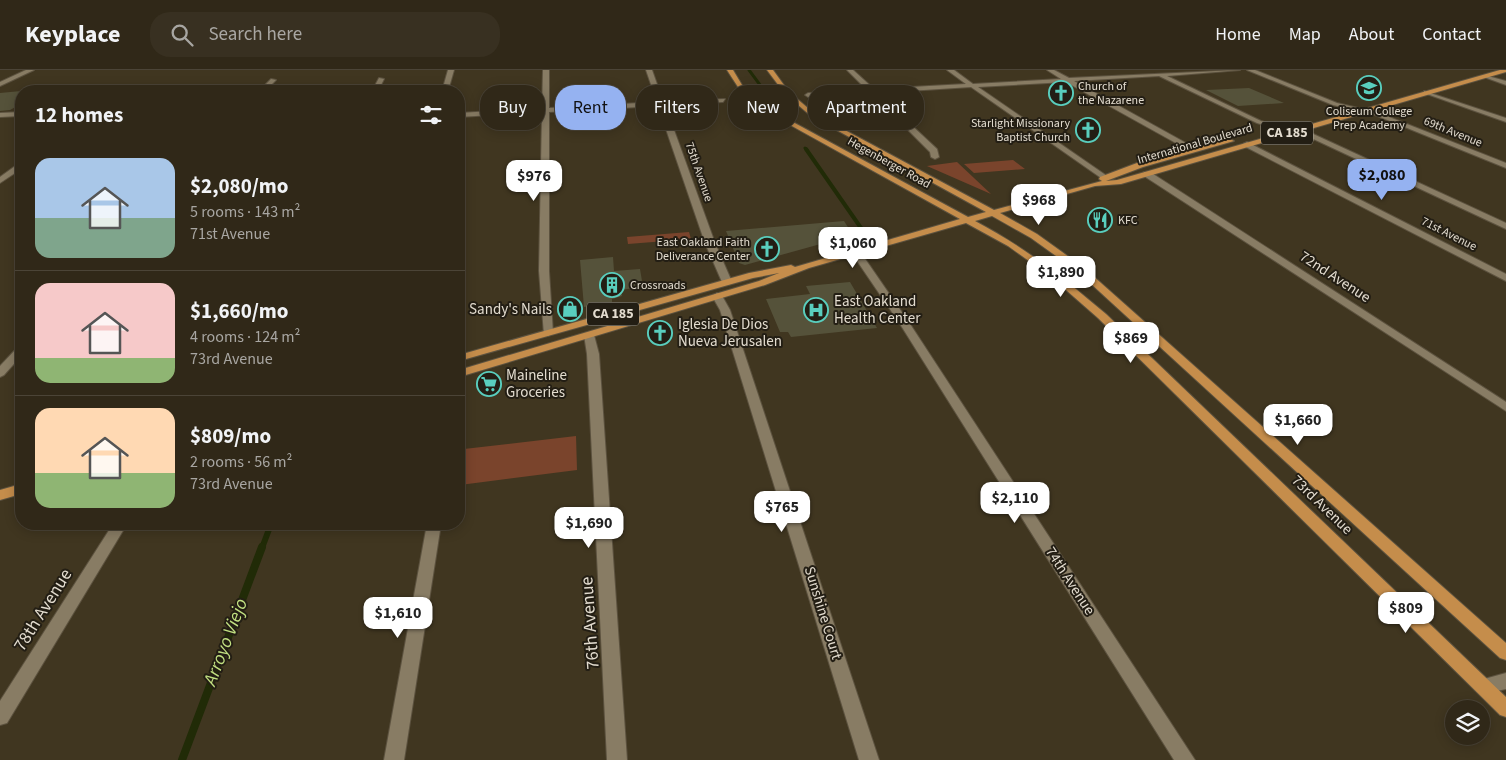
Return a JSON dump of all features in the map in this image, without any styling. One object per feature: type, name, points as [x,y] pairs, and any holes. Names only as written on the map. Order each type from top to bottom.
[{"type":"main road","name":"Hegenberger Road","points":[[730,70],[740,86],[765,109],[968,220]]},
{"type":"main road","name":"Hegenberger Road","points":[[770,70],[787,93],[813,115],[993,213]]},
{"type":"main road","name":"International Boulevard","points":[[1094,184],[1104,178],[1192,150],[1484,73],[1506,70]]},
{"type":"main road","name":"International Boulevard","points":[[465,372],[784,276],[806,266],[1094,184],[1118,182],[1147,174],[1426,92],[1484,73]]},
{"type":"main road","name":"73rd Avenue","points":[[993,213],[1054,250],[1105,288],[1506,653]]},
{"type":"main road","name":"73rd Avenue","points":[[968,220],[1021,250],[1102,316],[1506,709]]},
{"type":"main road","name":"International Boulevard","points":[[465,356],[773,269],[806,266]]},
{"type":"main road","points":[[0,496],[15,492]]},
{"type":"street","points":[[0,84],[32,70]]},
{"type":"street","points":[[446,85],[451,70]]},
{"type":"street","points":[[546,70],[544,107],[547,111],[544,272],[548,333]]},
{"type":"street","name":"75th Avenue","points":[[649,70],[654,85]]},
{"type":"street","points":[[850,70],[865,85]]},
{"type":"street","points":[[950,70],[1104,178]]},
{"type":"street","points":[[1050,70],[1192,150]]},
{"type":"street","points":[[1150,70],[1259,122],[1280,128]]},
{"type":"street","points":[[924,88],[1237,70]]},
{"type":"street","name":"69th Avenue","points":[[1250,70],[1329,102],[1377,114],[1506,166]]},
{"type":"street","points":[[1484,73],[1506,82]]},
{"type":"street","points":[[378,85],[381,78]]},
{"type":"street","points":[[268,85],[273,80]]},
{"type":"street","points":[[1426,92],[1506,120]]},
{"type":"street","points":[[718,100],[723,100]]},
{"type":"street","points":[[465,115],[636,106]]},
{"type":"street","points":[[0,115],[15,114]]},
{"type":"street","name":"75th Avenue","points":[[670,130],[710,243],[727,282]]},
{"type":"street","points":[[912,130],[934,151],[935,156]]},
{"type":"street","points":[[1294,130],[1309,134],[1506,226]]},
{"type":"street","name":"71st Avenue","points":[[1247,144],[1506,278]]},
{"type":"street","points":[[0,181],[15,170]]},
{"type":"street","name":"72nd Avenue","points":[[1147,174],[1506,407]]},
{"type":"street","name":"74th Avenue","points":[[856,252],[905,324],[1185,760]]},
{"type":"street","name":"Sunshine Court","points":[[717,296],[725,310],[772,452],[869,760]]},
{"type":"street","name":"76th Avenue","points":[[589,335],[593,354],[617,760]]},
{"type":"street","points":[[0,373],[15,357]]},
{"type":"street","name":"78th Avenue","points":[[0,717],[116,530]]},
{"type":"street","points":[[394,760],[433,530]]},
{"type":"street","points":[[1482,686],[1506,681]]},
{"type":"shaded area","points":[[1013,160],[1025,169],[974,173],[964,164]]},
{"type":"shaded area","points":[[957,162],[991,194],[927,166]]},
{"type":"shaded area","points":[[689,232],[691,239],[628,244],[627,237]]},
{"type":"shaded area","points":[[576,436],[577,470],[465,484],[465,449]]},
{"type":"building","points":[[1249,88],[1284,103],[1238,106],[1206,90]]},
{"type":"building","points":[[15,92],[15,107],[0,111],[0,93]]},
{"type":"building","name":"East Oakland Faith Deliverance Center","points":[[844,221],[853,235],[745,265],[739,263],[726,231]]},
{"type":"building","name":"Crossroads","points":[[613,257],[614,271],[640,269],[643,287],[620,290],[622,296],[612,299],[612,302],[584,307],[580,260]]},
{"type":"building","name":"East Oakland Health Center","points":[[850,282],[877,328],[791,337],[788,332],[780,332],[766,299],[810,294],[806,286]]},
{"type":"waterway","name":"Arroyo Viejo","points":[[749,70],[760,85]]},
{"type":"waterway","name":"Arroyo Viejo","points":[[806,149],[861,228],[866,231]]},
{"type":"waterway","name":"Arroyo Viejo","points":[[262,548],[269,530]]},
{"type":"waterway","name":"Arroyo Viejo","points":[[182,760],[262,547]]},
{"type":"place","name":"Coliseum College Prep Academy","points":[[1369,88]]},
{"type":"place","name":"Church of the Nazarene","points":[[1061,93]]},
{"type":"place","name":"Starlight Missionary Baptist Church","points":[[1088,130]]},
{"type":"place","name":"KFC","points":[[1100,220]]},
{"type":"place","name":"East Oakland Faith Deliverance Center","points":[[767,249]]},
{"type":"place","name":"Crossroads","points":[[612,285]]},
{"type":"place","name":"Sandy's Nails","points":[[570,309]]},
{"type":"place","name":"East Oakland Health Center","points":[[816,310]]},
{"type":"place","name":"Iglesia De Dios Nueva Jerusalen","points":[[660,333]]},
{"type":"place","name":"Maineline Groceries","points":[[489,384]]}]
